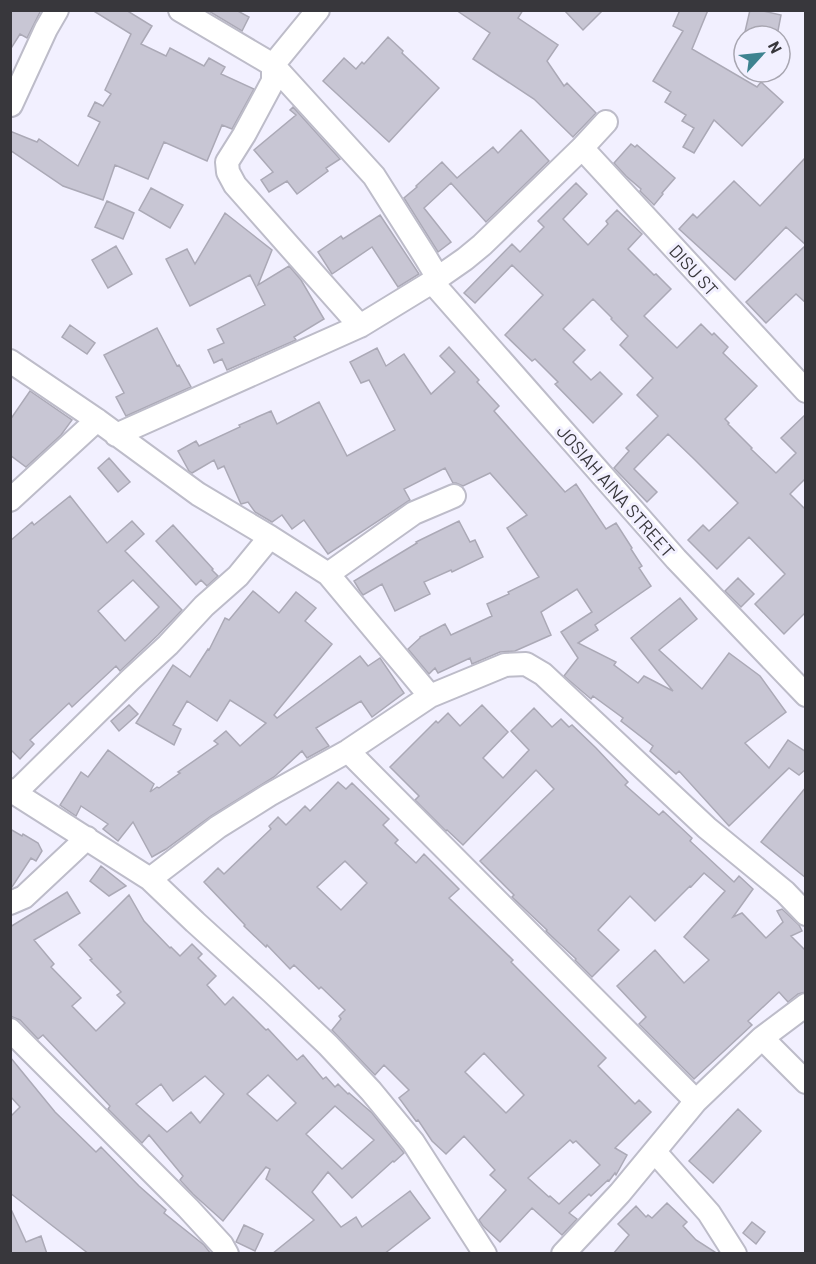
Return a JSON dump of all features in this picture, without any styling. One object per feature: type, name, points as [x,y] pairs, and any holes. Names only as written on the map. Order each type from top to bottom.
[{"type":"street","points":[[11,105],[57,10]]},
{"type":"street","name":"JOSIAH AINA STREET","points":[[180,10],[273,65],[374,176],[426,258],[435,280],[676,559],[806,695]]},
{"type":"street","points":[[318,10],[273,65],[273,81],[227,162],[228,172],[235,185],[360,326]]},
{"type":"street","points":[[116,435],[360,326],[435,280],[482,245],[606,122]]},
{"type":"street","name":"DISU ST","points":[[582,148],[806,391]]},
{"type":"street","points":[[10,361],[97,420],[198,494],[328,574],[430,696]]},
{"type":"street","points":[[10,500],[97,420]]},
{"type":"street","points":[[328,574],[414,513],[454,496]]},
{"type":"street","points":[[270,537],[238,576],[204,606],[168,645],[13,792],[150,879],[328,1045],[371,1091],[412,1142],[485,1254]]},
{"type":"street","points":[[150,879],[218,827],[269,795],[348,751],[430,696],[505,664],[526,664],[543,674],[707,828],[785,892],[806,914]]},
{"type":"street","points":[[348,751],[696,1101]]},
{"type":"street","points":[[10,903],[24,897],[87,838]]},
{"type":"street","points":[[563,1254],[607,1209],[696,1101],[762,1038],[806,1005]]},
{"type":"street","points":[[10,1030],[188,1208],[222,1245],[227,1254]]},
{"type":"street","points":[[762,1038],[806,1082]]},
{"type":"street","points":[[655,1152],[709,1213],[735,1254]]},
{"type":"building","points":[[10,10],[41,10],[27,38],[20,34],[10,50]]},
{"type":"building","points":[[92,10],[126,10],[152,26],[141,44],[166,56],[170,48],[204,66],[209,58],[225,67],[221,74],[254,89],[232,129],[222,125],[207,161],[164,142],[148,179],[115,165],[103,200],[63,186],[10,150],[10,131],[37,142],[39,139],[78,166],[100,122],[88,116],[95,102],[103,106],[111,94],[105,90],[131,34]]},
{"type":"building","points":[[207,10],[236,10],[249,17],[242,31]]},
{"type":"building","points":[[456,10],[523,10],[518,18],[558,45],[547,61],[564,86],[567,83],[596,113],[573,137],[534,99],[473,59],[490,33]]},
{"type":"building","points":[[564,10],[603,10],[583,30]]},
{"type":"building","points":[[680,10],[708,10],[692,49],[732,72],[732,84],[752,84],[757,87],[763,84],[783,102],[742,146],[714,120],[694,153],[683,147],[694,128],[682,121],[686,115],[665,102],[671,92],[653,81],[683,31],[673,26]]},
{"type":"building","points":[[750,10],[781,15],[779,24],[747,24]]},
{"type":"building","points":[[388,37],[439,88],[389,142],[323,81],[344,58],[356,69],[362,62],[364,64]]},
{"type":"building","points":[[293,107],[340,159],[326,168],[328,171],[297,194],[287,181],[269,192],[261,180],[273,172],[254,150],[296,115],[290,110]]},
{"type":"building","points":[[521,130],[549,161],[486,222],[451,183],[424,208],[451,242],[438,252],[404,198],[442,162],[457,178],[493,147],[498,153]]},
{"type":"building","points":[[631,144],[635,147],[637,145],[675,178],[654,205],[614,163]]},
{"type":"building","points":[[806,157],[806,245],[786,227],[735,280],[679,229],[693,214],[697,218],[734,181],[760,206]]},
{"type":"building","points":[[576,183],[587,194],[563,219],[588,245],[608,224],[606,221],[617,210],[642,234],[628,249],[671,289],[644,316],[677,348],[701,324],[728,347],[723,353],[757,386],[725,419],[776,473],[796,453],[781,438],[806,414],[806,478],[790,494],[806,510],[806,612],[784,634],[755,604],[785,574],[749,537],[717,569],[688,540],[703,525],[709,531],[738,503],[693,458],[668,434],[634,469],[657,492],[647,502],[614,468],[629,451],[626,448],[658,416],[637,395],[653,378],[620,345],[628,336],[612,318],[593,299],[563,329],[585,350],[573,362],[591,380],[600,372],[622,394],[593,423],[555,384],[558,382],[535,359],[532,361],[505,335],[543,295],[512,265],[475,303],[464,293],[512,244],[520,252],[544,227],[538,221]]},
{"type":"building","points":[[151,188],[183,205],[170,228],[139,210]]},
{"type":"building","points":[[107,201],[134,213],[123,239],[95,227]]},
{"type":"building","points":[[225,213],[272,250],[258,285],[289,266],[301,280],[324,319],[294,337],[296,340],[227,370],[222,359],[214,363],[208,350],[224,343],[217,329],[265,305],[250,275],[190,306],[166,259],[187,249],[195,264]]},
{"type":"building","points":[[380,215],[419,274],[398,287],[372,247],[332,274],[318,252],[341,236],[343,239]]},
{"type":"building","points":[[806,245],[806,303],[796,294],[766,323],[746,302]]},
{"type":"building","points":[[116,246],[132,274],[108,288],[92,260]]},
{"type":"building","points":[[70,325],[95,343],[87,354],[62,337]]},
{"type":"building","points":[[157,328],[191,387],[126,416],[116,397],[124,393],[104,355]]},
{"type":"building","points":[[449,347],[499,406],[494,411],[565,492],[576,484],[606,529],[616,523],[642,566],[639,568],[651,586],[595,625],[598,630],[578,643],[616,662],[614,665],[638,683],[644,676],[673,691],[631,638],[680,598],[697,619],[659,650],[702,689],[729,653],[760,676],[786,712],[745,743],[769,768],[788,740],[806,752],[806,769],[799,775],[789,768],[729,826],[679,771],[676,774],[650,751],[653,746],[621,721],[623,718],[593,696],[591,699],[564,676],[578,658],[561,632],[592,612],[577,589],[541,612],[551,635],[515,651],[500,652],[472,664],[470,658],[438,673],[435,668],[429,674],[408,649],[420,637],[445,624],[451,635],[492,616],[487,604],[539,577],[507,528],[527,515],[490,473],[463,486],[453,483],[445,468],[404,489],[410,500],[328,554],[304,520],[292,529],[282,515],[272,522],[255,512],[248,502],[241,504],[224,466],[218,469],[214,460],[192,473],[178,451],[196,441],[199,446],[271,411],[277,424],[319,402],[347,456],[395,430],[369,380],[361,383],[350,362],[377,348],[386,366],[404,354],[431,394],[455,372],[440,356]]},
{"type":"building","points":[[30,391],[72,420],[61,435],[26,467],[10,455],[10,420]]},
{"type":"building","points":[[109,458],[130,482],[118,492],[98,468]]},
{"type":"building","points":[[70,496],[107,543],[132,521],[144,534],[125,551],[182,610],[120,671],[116,666],[72,707],[69,703],[30,740],[34,744],[20,759],[10,749],[10,541],[32,522],[34,525]],"holes":[[[133,580],[159,607],[125,641],[98,611]]]},
{"type":"building","points":[[459,521],[470,542],[475,540],[483,557],[424,582],[430,594],[395,611],[382,584],[363,595],[360,591],[354,581],[416,542]]},
{"type":"building","points":[[173,525],[218,576],[207,586],[201,580],[196,585],[156,541]]},
{"type":"building","points":[[738,578],[754,594],[741,607],[725,591]]},
{"type":"building","points":[[253,591],[279,613],[296,592],[316,608],[305,621],[332,644],[274,715],[277,718],[360,656],[368,666],[380,658],[404,693],[372,717],[361,701],[316,728],[329,746],[307,758],[302,751],[274,777],[211,816],[152,857],[133,822],[118,841],[103,829],[108,824],[81,806],[76,816],[60,805],[81,772],[88,777],[108,750],[154,784],[150,792],[159,788],[218,744],[214,741],[226,731],[240,746],[266,723],[230,700],[217,721],[187,701],[173,725],[181,729],[174,745],[136,723],[173,665],[190,677],[209,650],[225,618],[229,620]]},
{"type":"building","points":[[129,705],[138,714],[119,731],[111,721]]},
{"type":"building","points":[[482,705],[508,732],[483,758],[503,778],[529,750],[511,731],[534,708],[552,727],[561,719],[569,727],[572,725],[596,748],[628,782],[625,785],[659,815],[663,811],[692,838],[690,841],[734,882],[739,876],[753,889],[733,917],[742,913],[766,938],[783,922],[777,911],[782,909],[799,925],[802,931],[791,936],[806,951],[806,992],[798,994],[788,1002],[779,992],[748,1021],[752,1025],[694,1079],[639,1024],[646,1017],[617,986],[655,950],[684,983],[709,960],[684,937],[725,891],[704,873],[655,921],[630,896],[598,930],[619,950],[592,977],[512,897],[514,895],[480,861],[554,789],[536,770],[463,845],[415,800],[419,796],[390,767],[436,721],[438,723],[448,713],[460,726]]},
{"type":"building","points":[[338,782],[346,789],[352,783],[389,819],[383,825],[398,840],[395,843],[416,863],[424,854],[459,889],[449,898],[513,960],[511,962],[606,1058],[598,1066],[635,1104],[639,1100],[651,1112],[615,1148],[627,1155],[616,1175],[615,1173],[609,1181],[591,1196],[589,1194],[569,1213],[577,1219],[562,1235],[532,1208],[500,1242],[483,1226],[479,1220],[506,1190],[490,1175],[495,1170],[464,1136],[446,1154],[432,1141],[399,1098],[409,1090],[384,1065],[375,1075],[332,1030],[345,1010],[294,965],[290,969],[267,945],[266,947],[244,926],[204,882],[218,868],[224,874],[271,829],[269,826],[278,817],[286,825],[305,806],[310,811]],"holes":[[[345,861],[367,883],[341,910],[317,887]],[[484,1053],[524,1095],[506,1113],[465,1072]],[[570,1140],[573,1143],[576,1141],[600,1165],[559,1204],[528,1178]]]},
{"type":"building","points":[[806,787],[806,878],[761,842]]},
{"type":"building","points":[[10,829],[38,843],[42,851],[36,861],[31,858],[10,888]]},
{"type":"building","points":[[101,866],[126,886],[109,896],[90,881]]},
{"type":"building","points":[[67,892],[80,913],[34,940],[54,964],[51,967],[81,998],[72,1006],[96,1031],[125,1003],[117,995],[121,992],[79,945],[129,895],[144,921],[170,948],[180,956],[192,944],[202,954],[198,958],[216,976],[207,985],[225,1005],[233,997],[297,1060],[303,1055],[323,1079],[326,1077],[335,1087],[338,1084],[372,1113],[404,1153],[352,1198],[328,1172],[312,1192],[341,1227],[356,1217],[362,1227],[410,1191],[430,1218],[384,1254],[272,1254],[314,1220],[266,1179],[270,1169],[266,1167],[223,1221],[180,1180],[183,1176],[149,1135],[142,1143],[108,1109],[110,1106],[43,1035],[38,1039],[20,1020],[10,1016],[10,927]],"holes":[[[268,1075],[296,1103],[277,1121],[247,1094]],[[205,1076],[224,1094],[200,1123],[191,1112],[167,1132],[136,1104],[161,1084],[173,1101]],[[335,1106],[374,1140],[342,1169],[306,1134]]]},
{"type":"building","points":[[10,1057],[55,1112],[96,1152],[101,1147],[166,1210],[164,1213],[204,1245],[211,1254],[89,1254],[10,1193],[10,1117],[20,1107],[10,1096]]},
{"type":"building","points":[[738,1109],[761,1131],[713,1183],[689,1161]]},
{"type":"building","points":[[667,1203],[687,1222],[683,1226],[696,1240],[718,1254],[613,1254],[629,1235],[618,1224],[636,1206],[646,1217],[648,1215],[652,1218]]},
{"type":"building","points":[[10,1207],[26,1242],[41,1236],[47,1254],[10,1254]]},
{"type":"building","points":[[752,1222],[765,1232],[756,1244],[743,1233]]},
{"type":"building","points":[[244,1225],[263,1234],[255,1251],[236,1242]]}]
